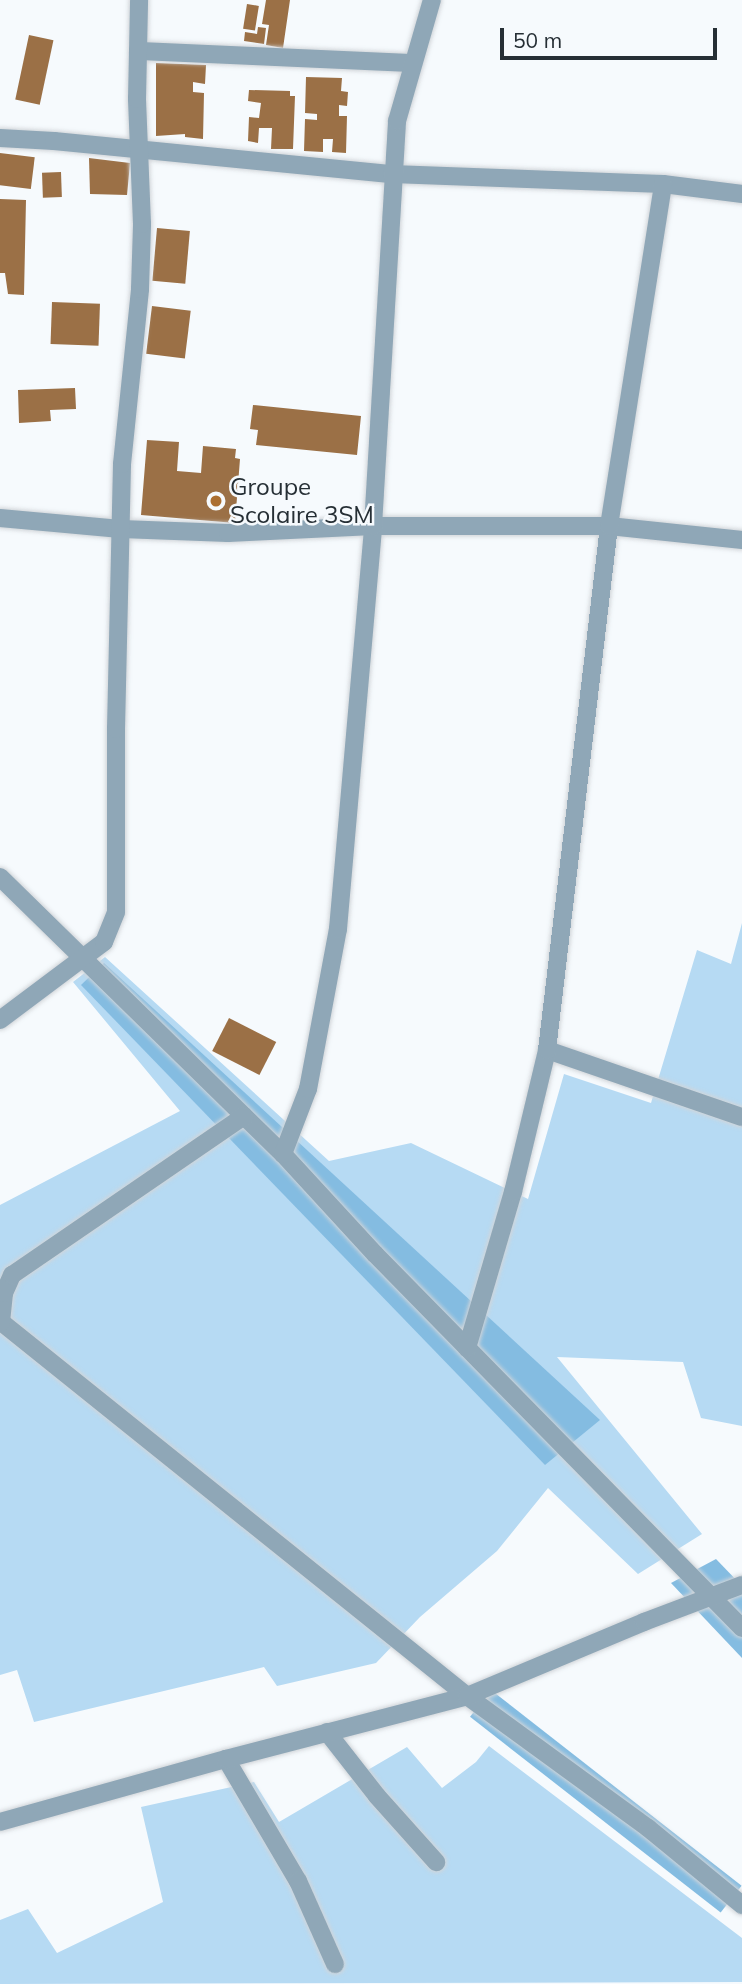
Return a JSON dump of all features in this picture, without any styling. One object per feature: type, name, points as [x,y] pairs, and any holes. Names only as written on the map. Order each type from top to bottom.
[{"type":"street","points":[[0,1020],[104,942],[116,912],[121,529],[131,351],[139,289],[139,0]]},
{"type":"street","points":[[283,1154],[308,1089],[338,929],[373,526],[397,121],[432,0]]},
{"type":"street","points":[[138,51],[413,63]]},
{"type":"street","points":[[0,138],[392,174],[663,184],[742,194]]},
{"type":"street","points":[[467,1348],[513,1192],[547,1050],[609,526],[663,184]]},
{"type":"street","points":[[0,518],[121,529],[228,533],[373,526],[609,526],[742,540]]},
{"type":"street","points":[[0,877],[283,1154],[467,1348],[742,1628]]},
{"type":"street","points":[[547,1050],[742,1117]]},
{"type":"street","points":[[244,1116],[12,1275],[4,1293],[1,1321],[467,1696],[648,1828],[742,1905]]},
{"type":"street","points":[[0,1822],[467,1696],[742,1585]]},
{"type":"street","points":[[327,1732],[377,1796],[436,1862]]},
{"type":"street","points":[[226,1759],[298,1881],[335,1964]]},
{"type":"shaded area","points":[[742,923],[742,1426],[701,1418],[683,1362],[557,1357],[702,1534],[638,1574],[548,1488],[497,1551],[420,1617],[376,1663],[277,1686],[264,1667],[34,1722],[17,1670],[0,1675],[0,1205],[180,1111],[73,982],[105,957],[329,1161],[411,1143],[528,1199],[564,1074],[651,1103],[697,950],[731,964]]},
{"type":"shaded area","points":[[104,963],[600,1420],[545,1465],[81,985]]},
{"type":"shaded area","points":[[716,1559],[742,1586],[742,1658],[671,1583]]},
{"type":"shaded area","points":[[491,1690],[742,1886],[721,1913],[470,1717]]},
{"type":"shaded area","points":[[489,1746],[742,1938],[742,1982],[0,1984],[0,1920],[28,1909],[57,1953],[163,1902],[141,1807],[254,1782],[279,1822],[407,1747],[442,1788],[476,1762]]},
{"type":"building","points":[[266,0],[290,0],[283,48],[266,45],[269,25],[262,24]]},
{"type":"building","points":[[247,4],[259,6],[255,31],[243,29]]},
{"type":"building","points":[[258,27],[266,28],[264,44],[244,41],[245,32],[257,34]]},
{"type":"building","points":[[29,35],[53,40],[40,105],[15,100]]},
{"type":"building","points":[[156,63],[206,65],[205,84],[193,82],[193,92],[204,93],[203,139],[185,137],[185,134],[156,136]]},
{"type":"building","points":[[306,77],[342,78],[341,91],[348,92],[347,106],[339,105],[339,116],[347,116],[346,153],[332,152],[333,139],[323,139],[323,152],[304,151],[305,119],[317,120],[317,114],[305,113]]},
{"type":"building","points":[[249,90],[290,91],[290,96],[295,96],[293,149],[271,149],[272,128],[259,128],[258,143],[248,141],[249,117],[259,118],[261,103],[248,101]]},
{"type":"building","points":[[0,153],[35,157],[31,189],[0,185]]},
{"type":"building","points":[[89,158],[130,163],[127,195],[90,194]]},
{"type":"building","points":[[61,172],[62,197],[43,198],[42,173]]},
{"type":"building","points":[[0,199],[26,200],[24,295],[8,294],[5,273],[0,273]]},
{"type":"building","points":[[157,228],[190,231],[185,284],[152,281]]},
{"type":"building","points":[[52,302],[100,304],[99,346],[51,344]]},
{"type":"building","points":[[152,306],[191,311],[185,358],[146,354]]},
{"type":"building","points":[[75,388],[76,409],[50,410],[51,421],[19,423],[18,390]]},
{"type":"building","points":[[253,405],[361,416],[357,455],[256,445],[258,430],[250,429]]},
{"type":"building","points":[[147,440],[179,442],[177,471],[201,473],[203,446],[236,449],[235,458],[240,459],[235,523],[141,515]]},
{"type":"building","points":[[229,1018],[276,1042],[259,1075],[212,1051]]},
{"type":"place","name":"Groupe Scolaire 3SM","points":[[216,501]]}]
